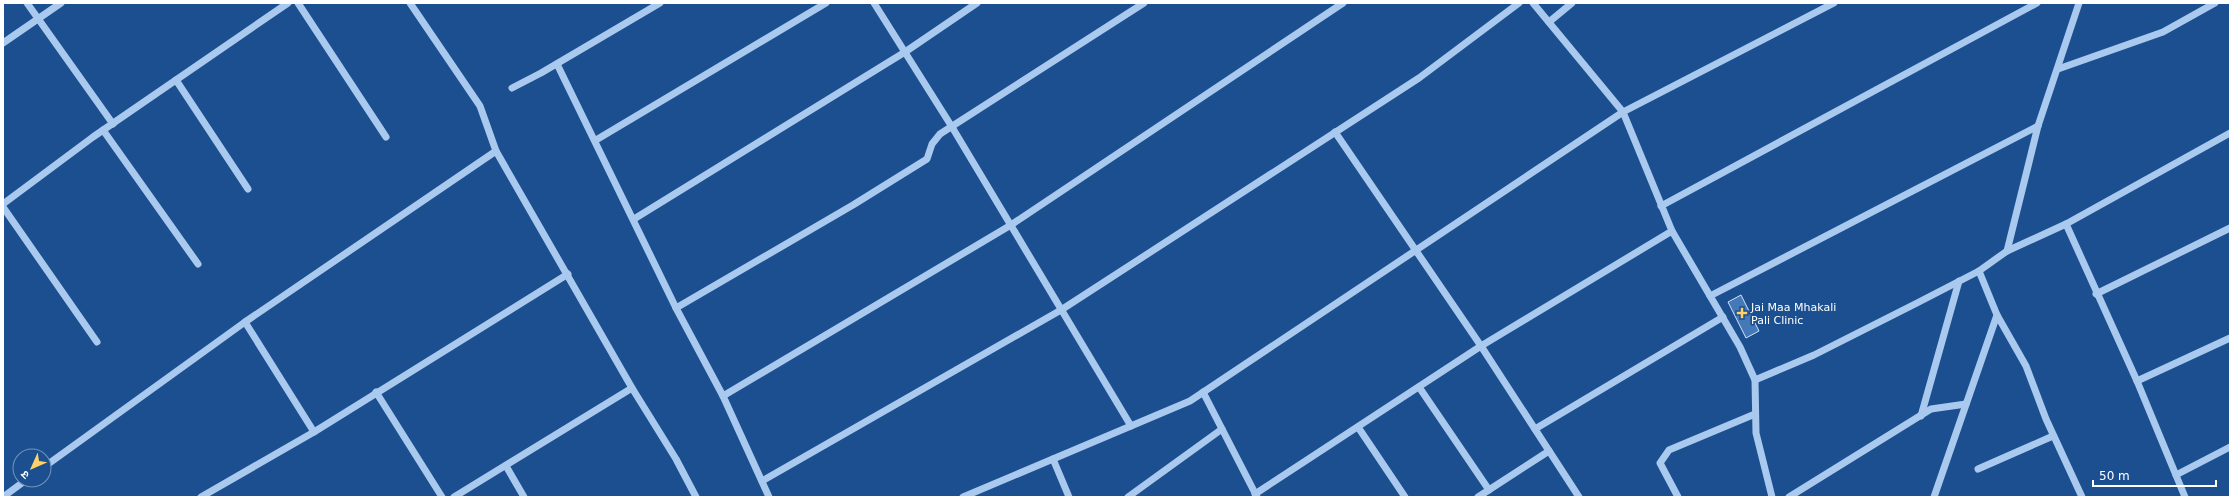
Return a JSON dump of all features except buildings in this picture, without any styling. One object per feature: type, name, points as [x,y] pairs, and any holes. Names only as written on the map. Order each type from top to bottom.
[{"type":"street","points":[[27,3],[113,124]]},
{"type":"street","points":[[3,43],[61,3]]},
{"type":"street","points":[[97,342],[3,205],[103,130],[288,3]]},
{"type":"street","points":[[298,3],[386,137]]},
{"type":"street","points":[[410,3],[480,106],[496,151],[568,274],[632,388],[676,459],[696,497]]},
{"type":"street","points":[[512,88],[557,64],[660,3]]},
{"type":"street","points":[[596,140],[826,3]]},
{"type":"street","points":[[874,3],[952,127],[1131,426]]},
{"type":"street","points":[[634,219],[905,52],[977,3]]},
{"type":"street","points":[[676,308],[853,205],[927,159],[932,144],[940,134],[1144,3]]},
{"type":"street","points":[[723,396],[1011,226],[1343,3]]},
{"type":"street","points":[[762,481],[1061,310],[1419,78],[1519,3]]},
{"type":"street","points":[[1533,3],[1623,112],[1672,231],[1740,347],[1755,380],[1756,433],[1772,497]]},
{"type":"street","points":[[1549,22],[1572,3]]},
{"type":"street","points":[[963,497],[1190,401],[1623,112],[1834,3]]},
{"type":"street","points":[[1661,206],[2037,3]]},
{"type":"street","points":[[2007,251],[2038,126],[2080,3]]},
{"type":"street","points":[[2058,69],[2163,32],[2215,3]]},
{"type":"street","points":[[557,64],[596,140],[676,308],[723,396],[768,497]]},
{"type":"street","points":[[176,80],[248,189]]},
{"type":"street","points":[[1710,296],[2038,126]]},
{"type":"street","points":[[103,130],[198,264]]},
{"type":"street","points":[[1335,132],[1481,346],[1579,497]]},
{"type":"street","points":[[1755,380],[1814,355],[1959,281],[1979,270],[2007,251],[2066,224],[2230,133]]},
{"type":"street","points":[[52,461],[245,322],[496,151]]},
{"type":"street","points":[[2066,224],[2096,294],[2137,381],[2185,497]]},
{"type":"street","points":[[2096,294],[2230,228]]},
{"type":"street","points":[[1203,392],[1256,495],[1481,346],[1672,231]]},
{"type":"street","points":[[1979,270],[1997,315],[2026,366],[2054,436],[2082,497]]},
{"type":"street","points":[[202,497],[314,432],[376,392],[568,274]]},
{"type":"street","points":[[1921,416],[1959,281]]},
{"type":"street","points":[[1934,497],[1997,315]]},
{"type":"street","points":[[1535,429],[1723,317]]},
{"type":"street","points":[[245,322],[314,432]]},
{"type":"street","points":[[2137,381],[2230,338]]},
{"type":"street","points":[[1419,387],[1489,490]]},
{"type":"street","points":[[454,497],[632,388]]},
{"type":"street","points":[[376,392],[442,497]]},
{"type":"street","points":[[1789,497],[1932,409],[1966,404]]},
{"type":"street","points":[[1678,497],[1660,463],[1669,450],[1756,414]]},
{"type":"street","points":[[1358,427],[1405,497]]},
{"type":"street","points":[[1128,497],[1222,428]]},
{"type":"street","points":[[1978,469],[2054,436]]},
{"type":"street","points":[[2176,475],[2230,447]]},
{"type":"street","points":[[1478,497],[1549,451]]},
{"type":"street","points":[[1053,459],[1069,497]]},
{"type":"street","points":[[506,466],[524,497]]},
{"type":"street","points":[[3,497],[15,488]]},
{"type":"place","name":"Jai Maa Mhakali Pali Clinic","points":[[1742,313]]}]
